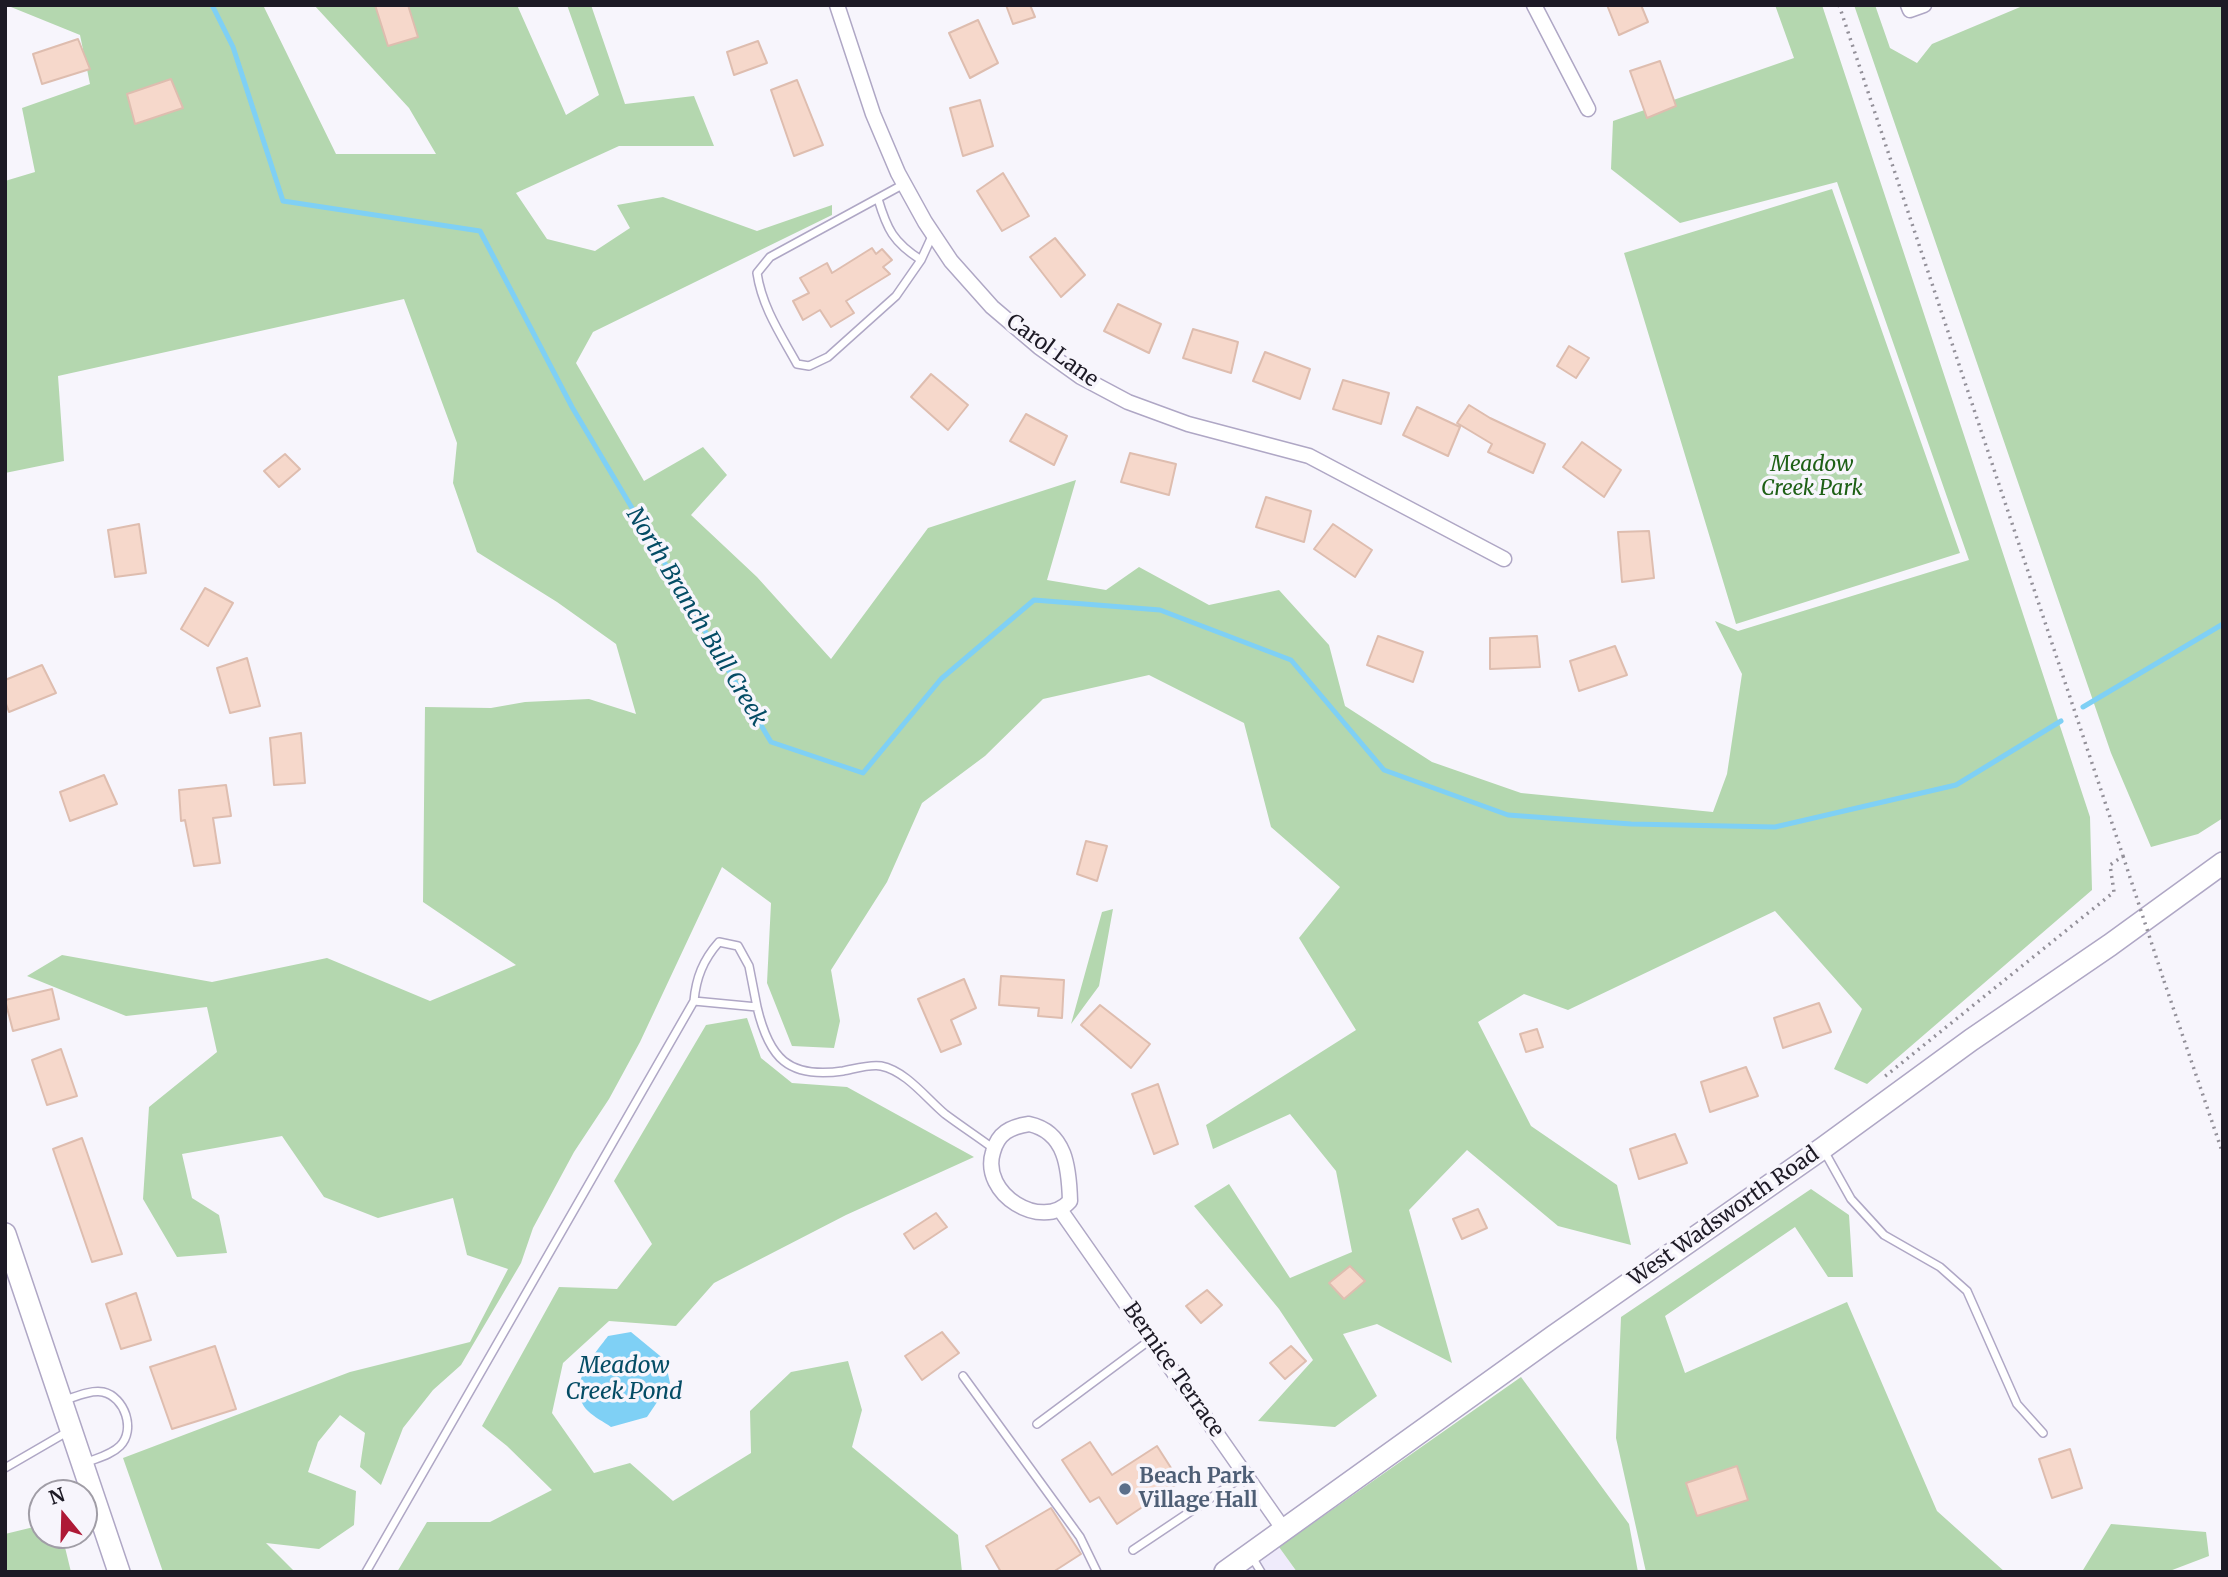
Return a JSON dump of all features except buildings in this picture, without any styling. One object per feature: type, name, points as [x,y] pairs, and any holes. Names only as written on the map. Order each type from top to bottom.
[{"type":"main road","name":"West Wadsworth Road","points":[[1225,1572],[1256,1563],[1284,1530],[2223,863]]},
{"type":"main road","points":[[5,1234],[119,1572]]},
{"type":"street","name":"Carol Lane","points":[[837,5],[873,114],[904,184],[933,234],[951,261],[992,307],[1039,347],[1081,377],[1128,402],[1188,424],[1309,456],[1504,559]]},
{"type":"street","points":[[1534,5],[1588,109]]},
{"type":"street","points":[[1029,1124],[1043,1127],[1053,1135],[1062,1149],[1070,1179],[1070,1201],[1061,1211],[1045,1213],[1027,1208],[1000,1193],[993,1179],[990,1163],[998,1138],[1013,1127],[1029,1124]]},
{"type":"street","name":"Bernice Terrace","points":[[1061,1211],[1284,1530]]},
{"type":"lane","points":[[904,184],[770,257],[757,273],[759,290],[768,312],[797,364],[809,366],[828,356],[896,296],[920,260],[933,234]]},
{"type":"lane","points":[[878,199],[887,230],[903,249],[920,260]]},
{"type":"lane","points":[[366,1572],[694,1001],[696,981],[708,954],[719,942],[738,946],[749,966],[764,1035],[780,1060],[803,1071],[835,1072],[880,1065],[901,1075],[945,1114],[994,1149]]},
{"type":"lane","points":[[694,1001],[757,1007]]},
{"type":"lane","points":[[1823,1148],[1851,1199],[1884,1235],[1940,1267],[1967,1291],[2017,1404],[2043,1433]]},
{"type":"lane","points":[[1037,1424],[1151,1339]]},
{"type":"lane","points":[[963,1376],[1080,1537],[1097,1572]]},
{"type":"lane","points":[[62,1402],[94,1392],[104,1392],[121,1402],[125,1411],[127,1435],[123,1444],[114,1451],[82,1464]]},
{"type":"lane","points":[[5,1468],[71,1430]]},
{"type":"lane","points":[[1132,1550],[1245,1474]]},
{"type":"path","points":[[1839,5],[2223,1154]]},
{"type":"path","points":[[1876,1083],[2114,892],[2110,865],[2123,856]]},
{"type":"shaded area","points":[[1279,1547],[1297,1572],[1244,1572]]},
{"type":"green space","points":[[6,5],[263,5],[336,154],[436,154],[409,108],[314,5],[517,5],[566,115],[599,95],[567,5],[591,5],[625,104],[694,96],[714,146],[619,146],[516,193],[547,239],[595,251],[630,228],[617,205],[663,197],[757,231],[832,205],[832,215],[593,332],[576,363],[644,481],[703,447],[727,475],[691,515],[757,577],[831,659],[928,528],[1076,480],[1047,580],[1106,590],[1139,567],[1209,605],[1279,590],[1329,645],[1345,706],[1432,762],[1521,793],[1713,812],[1727,774],[1742,674],[1715,621],[1738,631],[1969,560],[1837,182],[1680,223],[1611,169],[1613,121],[1794,58],[1775,5],[1822,5],[2090,817],[2092,890],[1867,1084],[1834,1069],[1862,1009],[1775,911],[1568,1010],[1524,994],[1478,1022],[1531,1126],[1617,1185],[1631,1245],[1558,1226],[1467,1150],[1409,1210],[1452,1363],[1377,1324],[1343,1334],[1377,1396],[1335,1427],[1258,1421],[1313,1360],[1279,1309],[1194,1206],[1229,1184],[1290,1278],[1352,1252],[1336,1171],[1290,1114],[1213,1149],[1206,1125],[1356,1030],[1299,938],[1340,887],[1271,827],[1244,723],[1149,675],[1043,699],[985,756],[922,803],[887,882],[831,970],[840,1021],[834,1048],[792,1046],[767,983],[771,903],[722,867],[640,1042],[609,1099],[574,1152],[533,1228],[521,1263],[461,1365],[433,1390],[403,1428],[381,1485],[360,1467],[365,1433],[340,1415],[318,1442],[308,1472],[356,1491],[354,1525],[319,1549],[266,1543],[295,1572],[163,1572],[123,1458],[350,1372],[470,1342],[508,1269],[467,1255],[453,1198],[378,1218],[324,1197],[282,1136],[182,1154],[192,1198],[219,1215],[227,1253],[177,1257],[143,1199],[149,1107],[217,1052],[207,1007],[126,1016],[27,976],[62,955],[212,982],[327,958],[430,1001],[516,965],[423,902],[425,707],[491,708],[525,702],[589,699],[636,714],[616,644],[557,602],[477,552],[453,483],[457,443],[404,299],[58,376],[64,461],[5,473],[5,181],[35,172],[22,108],[90,84],[80,35]]},
{"type":"green space","points":[[1854,5],[1875,5],[1890,48],[1917,63],[1932,44],[2025,5],[2223,5],[2223,818],[2198,834],[2151,847],[2111,753]]},
{"type":"green space","name":"Meadow Creek Park","points":[[1832,189],[1960,553],[1736,624],[1624,253]]},
{"type":"green space","points":[[1113,909],[1099,986],[1071,1024],[1102,912]]},
{"type":"green space","points":[[747,1018],[761,1058],[792,1083],[847,1087],[974,1157],[846,1215],[714,1283],[676,1326],[609,1321],[563,1363],[552,1413],[594,1473],[630,1463],[673,1501],[751,1453],[750,1411],[791,1372],[848,1361],[862,1410],[852,1447],[958,1535],[962,1572],[397,1572],[427,1522],[490,1522],[552,1490],[507,1446],[482,1426],[559,1287],[617,1289],[652,1244],[614,1181],[706,1025]]},
{"type":"green space","points":[[1811,1189],[1849,1215],[1853,1277],[1828,1277],[1795,1227],[1665,1316],[1685,1373],[1847,1302],[1937,1511],[2005,1572],[1646,1572],[1616,1438],[1621,1317]]},
{"type":"green space","points":[[1521,1377],[1629,1524],[1638,1572],[1297,1572],[1279,1547]]},
{"type":"green space","points":[[2111,1524],[2206,1532],[2209,1556],[2167,1572],[2064,1572],[2083,1570]]},
{"type":"green space","points":[[28,1528],[28,1549],[65,1549],[71,1572],[5,1572],[5,1534]]},
{"type":"water","name":"Meadow Creek Pond","points":[[631,1332],[665,1360],[670,1383],[647,1417],[611,1427],[588,1411],[579,1392],[580,1382],[589,1362],[608,1336]]},
{"type":"waterway","name":"North Branch Bull Creek","points":[[212,5],[233,47],[283,201],[480,231],[572,407],[771,742],[863,773],[941,679],[1034,600],[1160,610],[1291,660],[1384,770],[1508,815],[1631,824],[1775,827],[1956,785],[2061,721]]},
{"type":"waterway","name":"North Branch Bull Creek","points":[[2083,707],[2223,624]]},
{"type":"place","name":"Beach Park Village Hall","points":[[1125,1489]]}]
